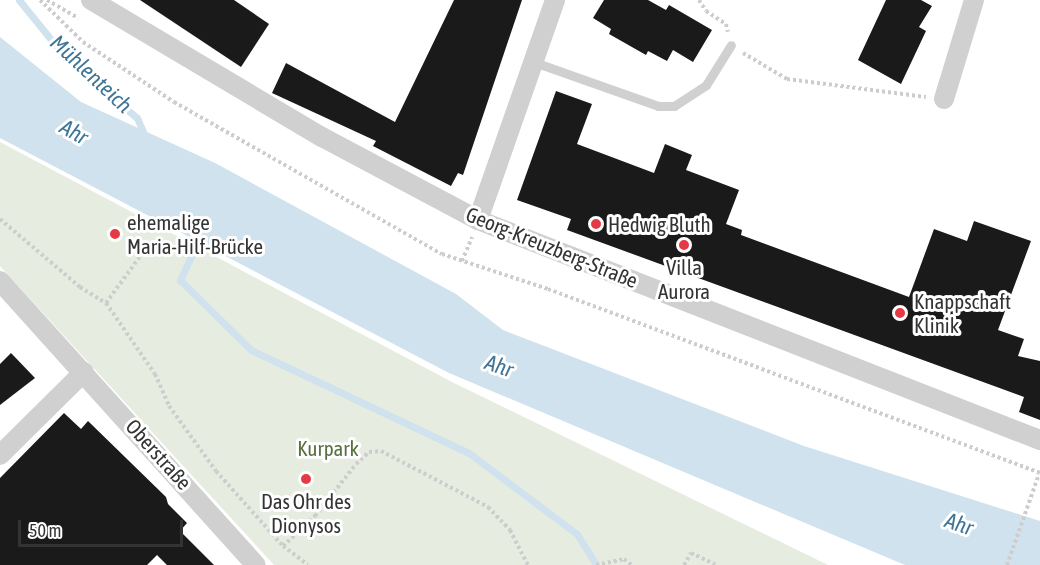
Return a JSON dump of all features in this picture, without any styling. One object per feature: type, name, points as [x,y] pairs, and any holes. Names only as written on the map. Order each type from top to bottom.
[{"type":"street","name":"Georg-Kreuzberg-Straße","points":[[91,0],[476,227],[1040,440]]},
{"type":"street","points":[[476,227],[555,0]]},
{"type":"street","points":[[944,99],[974,0]]},
{"type":"street","name":"Oberstraße","points":[[0,281],[256,565]]},
{"type":"street","points":[[0,455],[84,372]]},
{"type":"lane","points":[[534,62],[658,106],[674,106],[706,85],[731,45]]},
{"type":"path","points":[[40,0],[82,42],[174,102],[325,190],[442,254],[1040,473],[1007,565]]},
{"type":"path","points":[[699,0],[706,11],[726,24],[731,45],[787,79],[944,99]]},
{"type":"path","points":[[0,219],[80,286],[106,303],[155,374],[169,406],[216,471],[283,546],[308,565]]},
{"type":"path","points":[[462,261],[476,227]]},
{"type":"path","points":[[106,303],[141,255]]},
{"type":"path","points":[[283,546],[315,516],[356,464],[369,452],[381,451],[488,507],[510,530],[528,565]]},
{"type":"path","points":[[684,565],[692,554],[717,565]]},
{"type":"path","points":[[596,565],[624,559],[632,565]]},
{"type":"green space","name":"Kurpark","points":[[0,142],[450,381],[828,565],[274,565],[0,266]]},
{"type":"water","name":"Ahr","points":[[0,37],[81,102],[215,163],[456,294],[503,330],[804,446],[1040,521],[1040,565],[905,565],[449,373],[0,138]]},
{"type":"building","points":[[140,0],[234,0],[269,24],[241,67]]},
{"type":"building","points":[[454,0],[522,0],[463,175],[458,173],[451,186],[373,146],[376,141],[272,93],[286,63],[395,122]]},
{"type":"building","points":[[604,0],[648,0],[666,10],[669,5],[712,30],[693,62],[673,50],[667,61],[648,51],[646,55],[609,34],[611,29],[593,18]]},
{"type":"building","points":[[886,0],[921,0],[932,6],[919,27],[926,31],[901,84],[858,60]]},
{"type":"building","points":[[556,91],[592,104],[577,144],[654,173],[665,144],[692,155],[686,170],[739,190],[726,224],[742,230],[741,235],[909,297],[934,229],[967,241],[974,221],[1031,241],[998,330],[1024,339],[1018,356],[1040,361],[1040,420],[1019,412],[1024,397],[567,230],[571,219],[517,200]]},
{"type":"building","points":[[11,353],[35,378],[0,405],[0,364]]},
{"type":"building","points":[[64,413],[81,429],[88,421],[166,497],[168,504],[187,523],[180,531],[214,565],[167,565],[157,555],[147,565],[0,565],[0,478]]},
{"type":"waterway","name":"Mühlenteich","points":[[19,0],[66,58],[137,118],[146,138]]},
{"type":"waterway","points":[[201,235],[180,280],[251,350],[469,453],[577,534],[596,565]]},
{"type":"place","name":"Hedwig Bluth","points":[[596,224]]},
{"type":"place","name":"ehemalige Maria-Hilf-Brücke","points":[[115,234]]},
{"type":"place","name":"Villa Aurora","points":[[684,245]]},
{"type":"place","name":"Knappschaft Klinik","points":[[900,313]]},
{"type":"place","name":"Das Ohr des Dionysos","points":[[306,479]]}]
